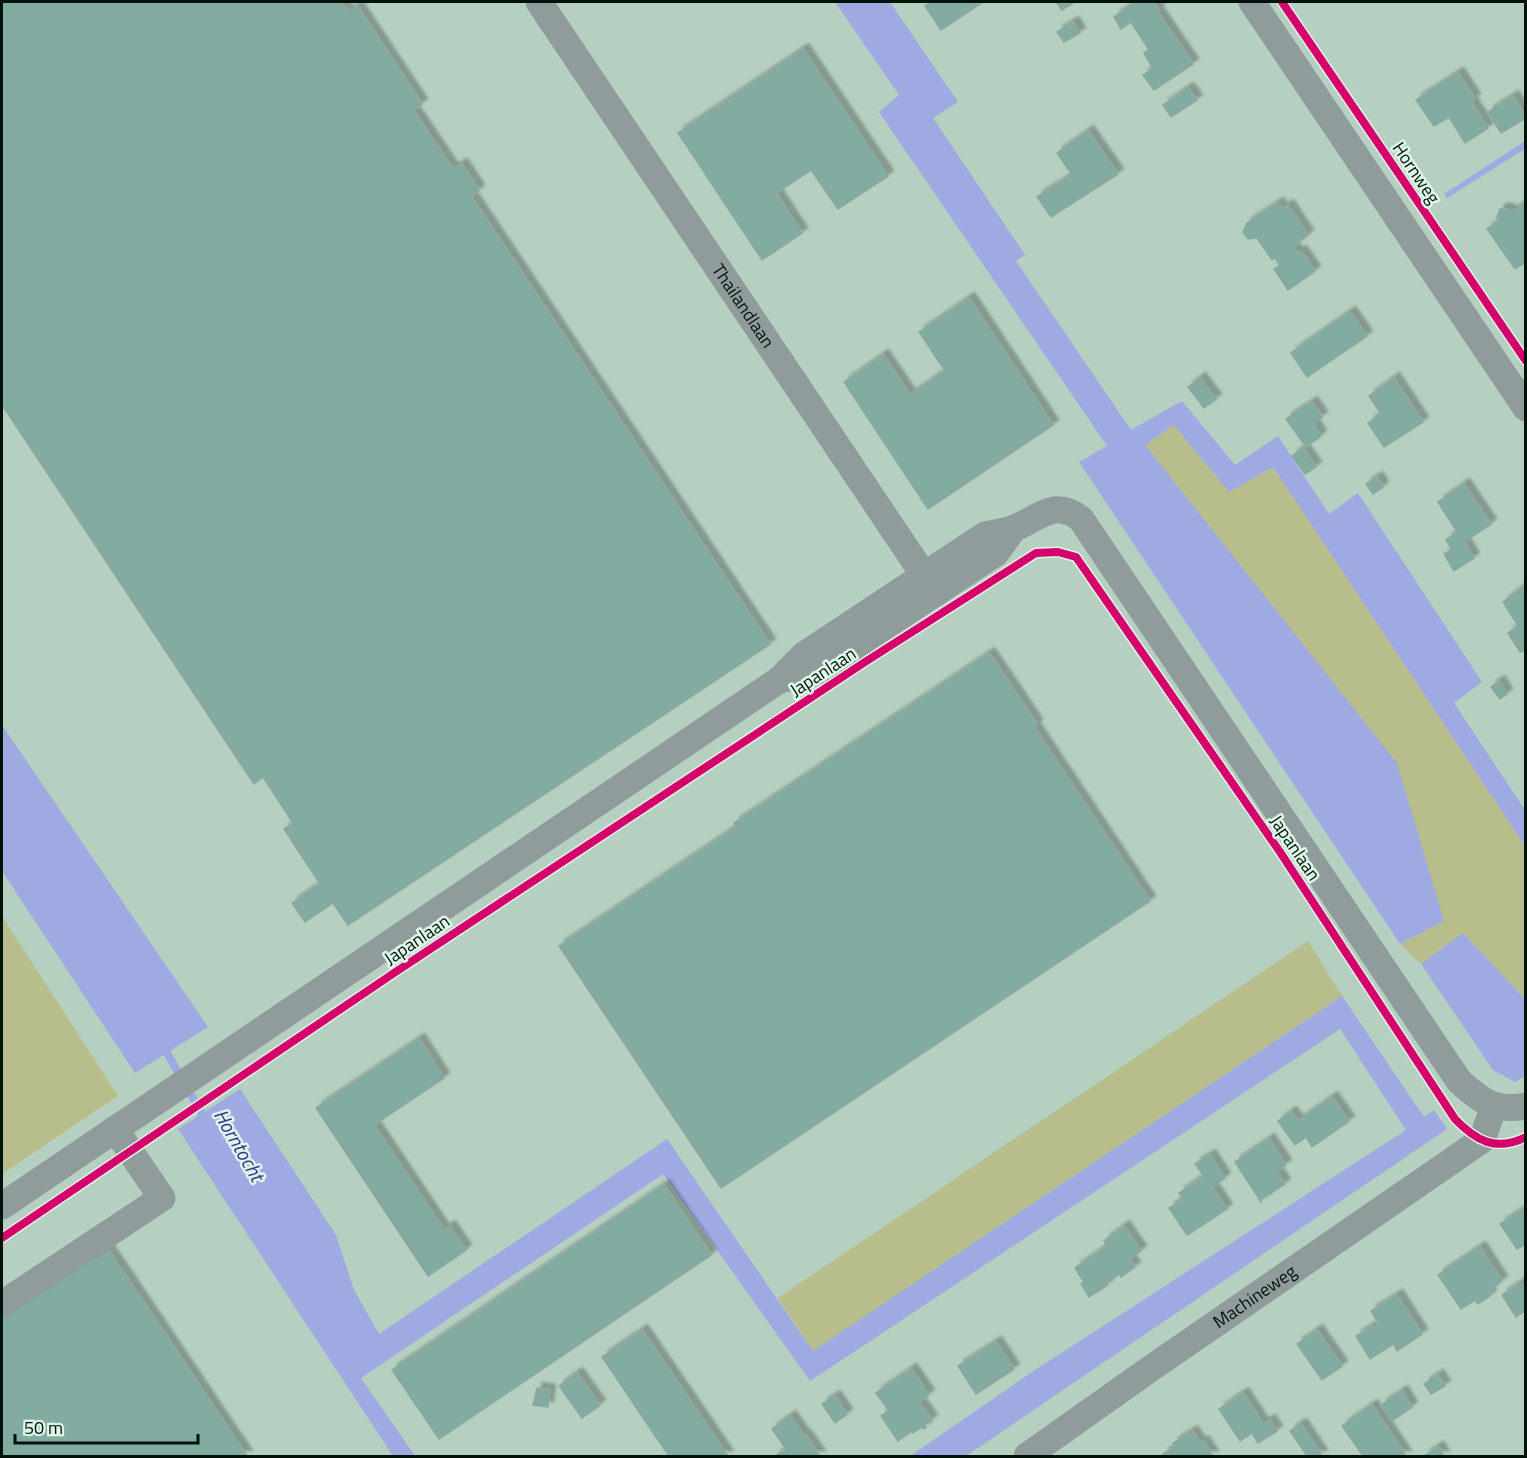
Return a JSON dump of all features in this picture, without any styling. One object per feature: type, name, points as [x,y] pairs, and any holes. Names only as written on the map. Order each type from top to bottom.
[{"type":"street","name":"Thailandlaan","points":[[539,2],[930,584]]},
{"type":"street","points":[[1251,2],[1526,408]]},
{"type":"street","name":"Japanlaan","points":[[2,1206],[779,680],[804,655],[930,584],[985,535],[1014,528],[1048,511],[1062,510],[1072,512],[1081,519],[1459,1082],[1477,1098],[1494,1106]]},
{"type":"street","points":[[1494,1106],[1510,1109],[1526,1106]]},
{"type":"street","name":"Machineweg","points":[[1039,1453],[1150,1369],[1482,1140],[1494,1106]]},
{"type":"street","points":[[2,1304],[162,1198],[115,1129]]},
{"type":"green space","points":[[1174,425],[1229,492],[1273,467],[1525,846],[1525,999],[1463,933],[1421,964],[1400,944],[1444,920],[1144,445]]},
{"type":"green space","points":[[2,916],[118,1096],[2,1174]]},
{"type":"green space","points":[[1308,941],[1342,996],[813,1351],[778,1298]]},
{"type":"water","points":[[835,2],[890,2],[958,102],[933,118],[1025,255],[1016,261],[1131,430],[1182,401],[1235,465],[1278,436],[1329,514],[1358,493],[1482,682],[1454,703],[1525,810],[1525,846],[1273,467],[1229,492],[1174,425],[1145,445],[1397,763],[1444,921],[1400,944],[1079,462],[1107,446],[879,112],[899,95]]},
{"type":"water","points":[[1525,141],[1525,149],[1447,198],[1444,194]]},
{"type":"water","points":[[2,725],[208,1027],[135,1073],[2,871]]},
{"type":"water","points":[[1463,933],[1525,999],[1525,1076],[1515,1082],[1493,1070],[1421,964]]},
{"type":"water","points":[[1342,996],[1424,1117],[1434,1110],[1447,1129],[966,1456],[910,1456],[1032,1372],[1406,1130],[1340,1029],[810,1381],[663,1174],[361,1378],[415,1456],[393,1456],[178,1129],[240,1089],[336,1235],[354,1290],[379,1334],[667,1139],[813,1351]]},
{"type":"building","points":[[2,2],[341,2],[348,12],[357,6],[422,104],[413,110],[453,169],[462,164],[479,190],[471,196],[770,644],[348,925],[333,903],[305,922],[292,903],[320,884],[284,829],[293,823],[263,777],[254,784],[2,405]]},
{"type":"building","points":[[931,2],[983,2],[941,30],[925,6]]},
{"type":"building","points":[[1056,2],[1075,2],[1062,10]]},
{"type":"building","points":[[1135,2],[1153,2],[1193,64],[1154,90],[1143,75],[1153,69],[1144,53],[1149,50],[1131,22],[1121,29],[1114,17]]},
{"type":"building","points":[[1073,22],[1080,33],[1064,42],[1057,32]]},
{"type":"building","points":[[803,49],[888,176],[838,209],[811,170],[776,193],[802,233],[762,260],[678,133]]},
{"type":"building","points":[[1458,73],[1475,99],[1471,102],[1488,128],[1465,143],[1449,117],[1434,126],[1416,100]]},
{"type":"building","points":[[1188,88],[1197,100],[1171,117],[1163,105]]},
{"type":"building","points":[[1513,96],[1526,118],[1501,133],[1488,112]]},
{"type":"building","points":[[1088,131],[1118,174],[1051,217],[1037,197],[1072,175],[1057,153]]},
{"type":"building","points":[[1278,203],[1282,209],[1288,205],[1308,235],[1293,247],[1297,253],[1301,251],[1315,271],[1288,290],[1274,269],[1280,266],[1275,258],[1272,260],[1257,238],[1248,239],[1243,232],[1247,223]]},
{"type":"building","points":[[1523,204],[1526,207],[1526,262],[1515,269],[1487,229],[1498,221],[1497,216],[1500,209],[1512,212]]},
{"type":"building","points":[[969,298],[1053,425],[928,509],[844,382],[883,355],[910,395],[945,371],[919,332]]},
{"type":"building","points":[[1350,312],[1367,336],[1307,377],[1291,353]]},
{"type":"building","points":[[1200,378],[1216,399],[1204,408],[1188,387]]},
{"type":"building","points":[[1394,378],[1423,422],[1384,447],[1368,423],[1381,414],[1369,396]]},
{"type":"building","points":[[1312,402],[1322,417],[1313,423],[1321,436],[1306,447],[1286,419]]},
{"type":"building","points":[[1303,448],[1316,467],[1305,474],[1292,456]]},
{"type":"building","points":[[1377,477],[1383,487],[1373,494],[1366,484]]},
{"type":"building","points":[[1464,484],[1491,524],[1464,542],[1474,558],[1454,571],[1444,554],[1452,549],[1446,540],[1457,532],[1438,502]]},
{"type":"building","points":[[1526,585],[1526,650],[1520,652],[1508,633],[1518,626],[1503,602]]},
{"type":"building","points":[[989,653],[1037,724],[1034,727],[1150,901],[721,1188],[559,946],[736,827],[734,823]]},
{"type":"building","points":[[1499,681],[1507,694],[1500,699],[1491,687]]},
{"type":"building","points":[[419,1039],[444,1078],[374,1125],[444,1230],[450,1226],[466,1250],[428,1276],[316,1108]]},
{"type":"building","points":[[1332,1097],[1349,1121],[1312,1147],[1306,1137],[1295,1145],[1278,1121],[1291,1112],[1298,1121]]},
{"type":"building","points":[[1269,1139],[1286,1165],[1276,1171],[1285,1184],[1261,1202],[1235,1162]]},
{"type":"building","points":[[1210,1155],[1225,1178],[1212,1187],[1227,1209],[1187,1235],[1169,1208],[1183,1200],[1179,1193],[1204,1176],[1195,1164]]},
{"type":"building","points":[[664,1185],[711,1255],[439,1439],[392,1370]]},
{"type":"building","points":[[1526,1208],[1526,1244],[1517,1249],[1500,1224]]},
{"type":"building","points":[[1124,1226],[1141,1251],[1129,1259],[1135,1267],[1121,1277],[1119,1274],[1107,1283],[1108,1285],[1089,1297],[1081,1284],[1084,1282],[1075,1268],[1107,1246],[1104,1241]]},
{"type":"building","points":[[1480,1247],[1502,1281],[1488,1291],[1491,1295],[1478,1304],[1475,1300],[1461,1309],[1438,1275]]},
{"type":"building","points":[[107,1248],[247,1456],[2,1456],[2,1319]]},
{"type":"building","points":[[1520,1283],[1526,1292],[1526,1310],[1516,1317],[1502,1295]]},
{"type":"building","points":[[1397,1295],[1422,1334],[1397,1351],[1393,1344],[1370,1359],[1356,1336],[1379,1324],[1371,1311]]},
{"type":"building","points":[[642,1330],[728,1456],[669,1456],[660,1443],[602,1357]]},
{"type":"building","points":[[1317,1330],[1342,1366],[1322,1380],[1297,1344]]},
{"type":"building","points":[[996,1342],[1014,1369],[976,1394],[958,1366]]},
{"type":"building","points":[[911,1369],[929,1395],[919,1402],[932,1420],[925,1425],[924,1429],[922,1427],[913,1433],[912,1431],[898,1441],[881,1416],[889,1411],[876,1393]]},
{"type":"building","points":[[577,1373],[600,1405],[582,1418],[559,1386]]},
{"type":"building","points":[[1438,1375],[1445,1386],[1431,1394],[1424,1384]]},
{"type":"building","points":[[537,1388],[550,1390],[548,1407],[533,1405]]},
{"type":"building","points":[[1402,1391],[1412,1407],[1392,1421],[1381,1405]]},
{"type":"building","points":[[1243,1393],[1263,1424],[1270,1420],[1277,1431],[1258,1443],[1252,1433],[1240,1441],[1219,1409]]},
{"type":"building","points":[[835,1396],[847,1414],[835,1423],[822,1404]]},
{"type":"building","points":[[1372,1405],[1406,1456],[1363,1456],[1342,1426]]},
{"type":"building","points":[[790,1416],[820,1456],[775,1456],[786,1449],[772,1429]]},
{"type":"building","points":[[1301,1424],[1322,1455],[1307,1456],[1290,1431]]},
{"type":"building","points":[[1192,1431],[1200,1443],[1203,1441],[1213,1456],[1165,1456],[1163,1454],[1175,1446],[1173,1443]]},
{"type":"building","points":[[1438,1447],[1444,1456],[1424,1456]]},
{"type":"waterway","name":"Horntocht","points":[[163,1046],[206,1121]]},
{"type":"cycle path","name":"Hornweg","points":[[1282,2],[1526,361]]},
{"type":"cycle path","points":[[2,1238],[394,973],[865,662],[1036,553],[1058,552],[1076,557],[1280,852],[1455,1119],[1471,1133],[1487,1142],[1505,1144],[1526,1137]]}]
